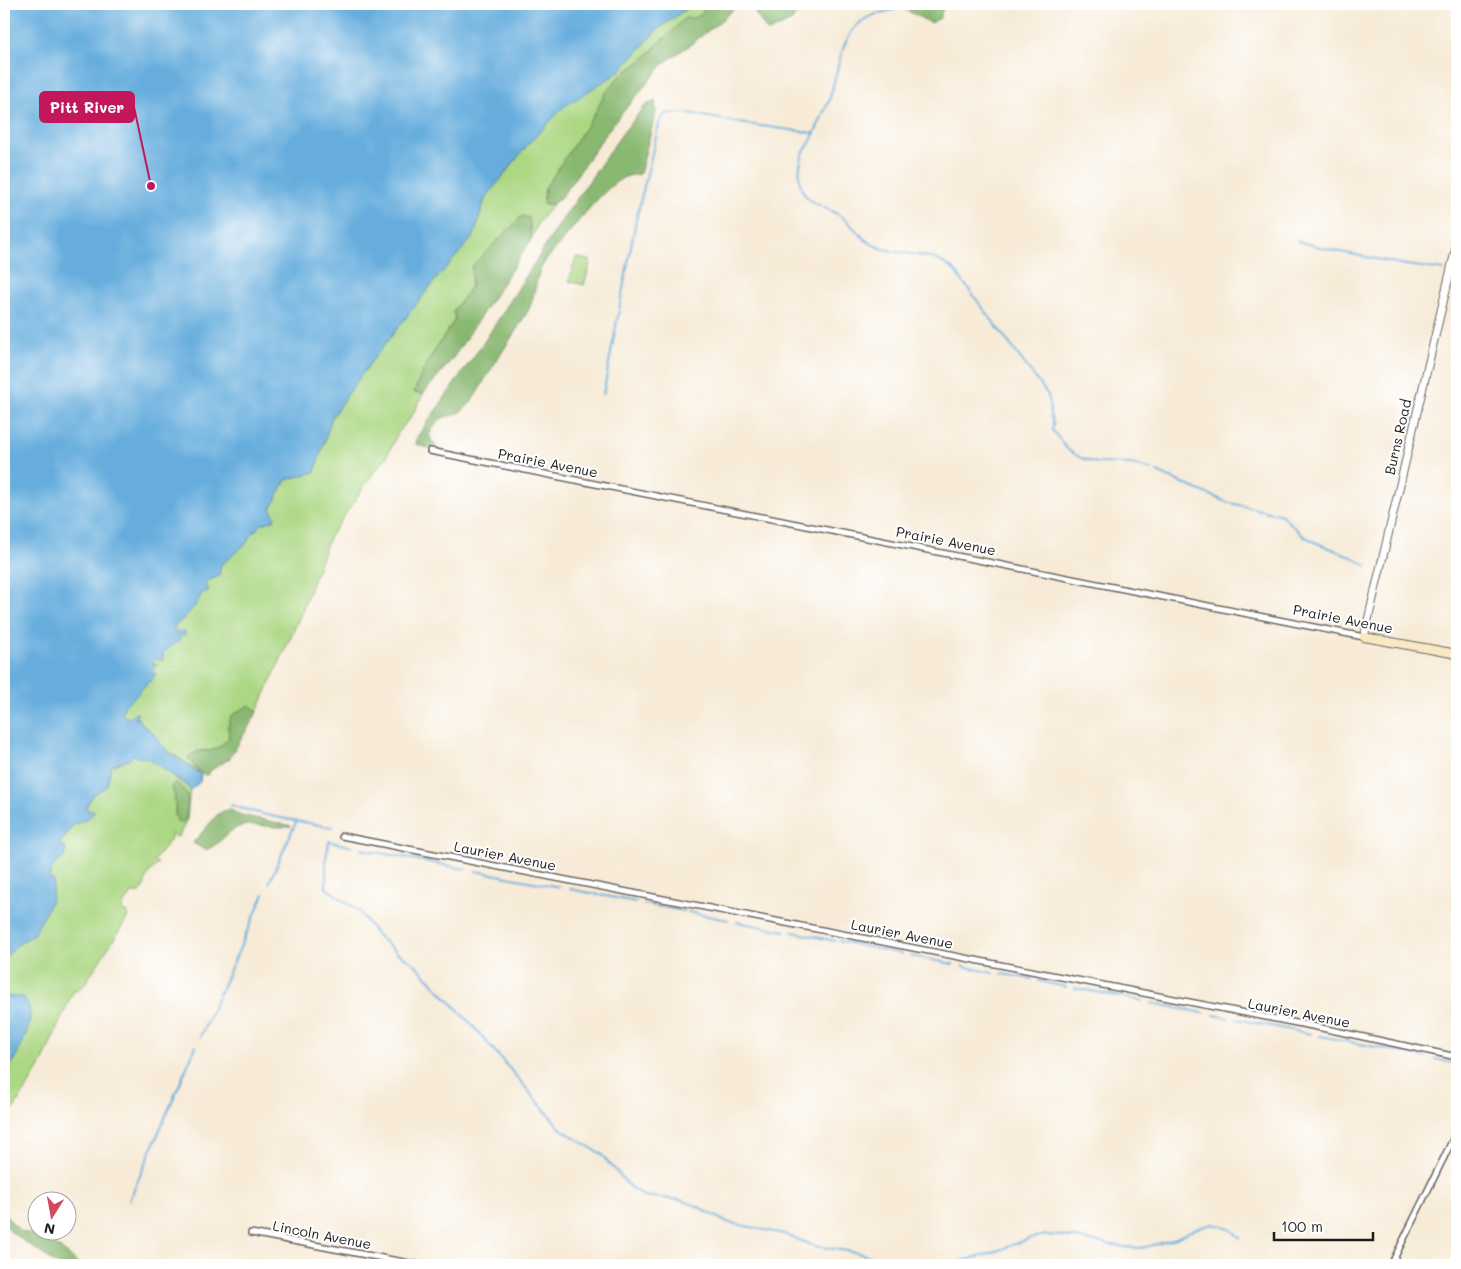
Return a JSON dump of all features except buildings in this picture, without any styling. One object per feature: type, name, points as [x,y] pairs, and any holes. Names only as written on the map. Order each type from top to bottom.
[{"type":"main road","name":"Prairie Avenue","points":[[1364,636],[1457,654]]},
{"type":"street","name":"Burns Road","points":[[1364,636],[1457,243]]},
{"type":"street","name":"Prairie Avenue","points":[[430,451],[1364,636]]},
{"type":"street","name":"Laurier Avenue","points":[[342,836],[1317,1027],[1457,1057]]},
{"type":"street","points":[[1391,1265],[1457,1131]]},
{"type":"street","name":"Lincoln Avenue","points":[[251,1233],[419,1265]]},
{"type":"green space","points":[[570,4],[716,4],[707,6],[701,15],[661,40],[645,58],[620,76],[608,90],[594,116],[573,147],[543,204],[553,204],[538,223],[531,240],[529,218],[522,216],[472,266],[471,287],[454,310],[455,320],[429,359],[414,392],[423,394],[413,414],[398,433],[386,458],[374,472],[329,538],[298,621],[255,716],[256,710],[228,726],[229,738],[219,747],[211,751],[203,750],[188,758],[199,772],[105,706]]},
{"type":"green space","points":[[739,4],[718,23],[664,63],[612,125],[562,196],[553,204],[543,204],[545,188],[593,116],[607,91],[620,76],[645,58],[685,18],[698,16],[707,6]]},
{"type":"green space","points":[[761,4],[802,4],[792,21],[768,32],[755,13]]},
{"type":"green space","points":[[894,4],[944,4],[940,18],[931,23]]},
{"type":"green space","points":[[655,101],[656,111],[640,174],[628,176],[608,189],[545,261],[539,273],[529,309],[475,396],[464,409],[454,415],[442,418],[434,426],[429,435],[436,445],[433,449],[416,444],[417,437],[484,342],[562,220],[622,134],[645,106]]},
{"type":"green space","points":[[522,216],[529,218],[531,240],[453,358],[423,394],[414,393],[437,346],[455,320],[454,310],[471,287],[472,266]]},
{"type":"green space","points":[[576,257],[591,261],[584,285],[569,281]]},
{"type":"green space","points":[[91,684],[175,778],[190,790],[187,819],[179,836],[176,837],[172,833],[170,840],[154,861],[158,863],[149,873],[142,891],[140,893],[132,893],[123,905],[122,911],[126,912],[128,916],[125,922],[82,988],[73,992],[41,1065],[4,1124],[4,794]],"holes":[[[174,792],[187,795],[186,819],[175,815],[176,799]]]},
{"type":"green space","points":[[249,705],[256,710],[255,716],[229,759],[211,770],[208,775],[201,774],[188,758],[189,756],[198,751],[211,751],[219,747],[229,738],[228,726],[231,716]]},
{"type":"green space","points":[[175,782],[184,790],[187,797],[186,819],[182,823],[177,821],[176,817],[174,795],[171,787]]},
{"type":"green space","points":[[228,809],[241,815],[291,826],[242,826],[232,830],[215,845],[205,850],[193,843],[218,814]]},
{"type":"green space","points":[[4,1204],[7,1217],[20,1231],[28,1233],[28,1242],[51,1242],[68,1254],[79,1265],[58,1265],[11,1232],[4,1221]]},
{"type":"water","points":[[4,4],[693,4],[657,30],[619,72],[565,106],[529,143],[485,199],[474,236],[433,283],[365,370],[332,417],[315,472],[286,480],[271,509],[275,517],[274,520],[262,524],[252,534],[247,543],[221,565],[219,576],[206,584],[205,587],[208,588],[208,591],[201,594],[196,605],[175,625],[174,630],[178,632],[184,631],[186,634],[183,636],[179,635],[180,639],[177,644],[175,643],[163,653],[163,660],[156,659],[153,661],[153,665],[158,663],[151,673],[156,674],[125,705],[122,714],[130,718],[138,713],[135,719],[138,718],[151,731],[168,752],[201,774],[200,782],[190,790],[186,785],[148,758],[136,757],[134,754],[130,759],[111,766],[107,786],[93,795],[86,807],[87,810],[93,810],[94,813],[87,819],[72,826],[60,844],[66,848],[64,858],[57,862],[51,870],[49,881],[54,880],[51,901],[35,933],[16,946],[4,959]]},
{"type":"water","points":[[4,996],[23,997],[29,1007],[30,1015],[29,1024],[22,1043],[4,1076]]},
{"type":"waterway","points":[[917,4],[869,17],[851,32],[841,55],[828,103],[803,154],[799,172],[802,190],[810,200],[839,215],[867,241],[888,250],[931,258],[955,271],[1048,395],[1050,416],[1053,422],[1052,430],[1068,450],[1081,458],[1097,463],[1131,464],[1152,470]]},
{"type":"waterway","points":[[603,395],[636,220],[659,124],[663,116],[669,113],[688,113],[746,124],[813,133]]},
{"type":"waterway","points":[[1297,241],[1406,265],[1444,270]]},
{"type":"waterway","points":[[1157,472],[1226,502],[1282,515],[1302,535],[1350,556],[1367,567]]},
{"type":"waterway","points":[[1453,658],[1457,659]]},
{"type":"waterway","points":[[231,805],[268,815],[332,827]]},
{"type":"waterway","points":[[269,883],[296,822]]},
{"type":"waterway","points":[[352,847],[329,841],[326,858],[326,888],[359,911],[377,935],[396,952],[415,964],[474,1027],[561,1129],[601,1154],[630,1187],[643,1196],[680,1200],[697,1206],[726,1222],[784,1234],[815,1246],[854,1252],[902,1265]]},
{"type":"waterway","points":[[360,849],[465,869]]},
{"type":"waterway","points":[[476,871],[560,887]]},
{"type":"waterway","points":[[570,889],[636,902]]},
{"type":"waterway","points":[[200,1037],[264,894]]},
{"type":"waterway","points":[[644,904],[685,911]]},
{"type":"waterway","points":[[688,912],[728,920]]},
{"type":"waterway","points":[[737,922],[785,931]]},
{"type":"waterway","points":[[793,932],[835,941]]},
{"type":"waterway","points":[[839,941],[902,954]]},
{"type":"waterway","points":[[911,956],[953,964]]},
{"type":"waterway","points":[[962,966],[993,973]]},
{"type":"waterway","points":[[1002,974],[1032,979]]},
{"type":"waterway","points":[[1039,981],[1066,987]]},
{"type":"waterway","points":[[1075,988],[1143,1001]]},
{"type":"waterway","points":[[1152,1003],[1204,1013]]},
{"type":"waterway","points":[[1214,1015],[1228,1018]]},
{"type":"waterway","points":[[1236,1019],[1311,1034]]},
{"type":"waterway","points":[[1320,1036],[1426,1057]]},
{"type":"waterway","points":[[129,1201],[196,1046]]},
{"type":"waterway","points":[[1435,1059],[1457,1064]]},
{"type":"waterway","points":[[947,1265],[989,1254],[1030,1238],[1046,1235],[1142,1248],[1172,1240],[1197,1228],[1213,1224],[1230,1228],[1240,1238]]},
{"type":"place","name":"Pitt River","points":[[151,186]]}]
